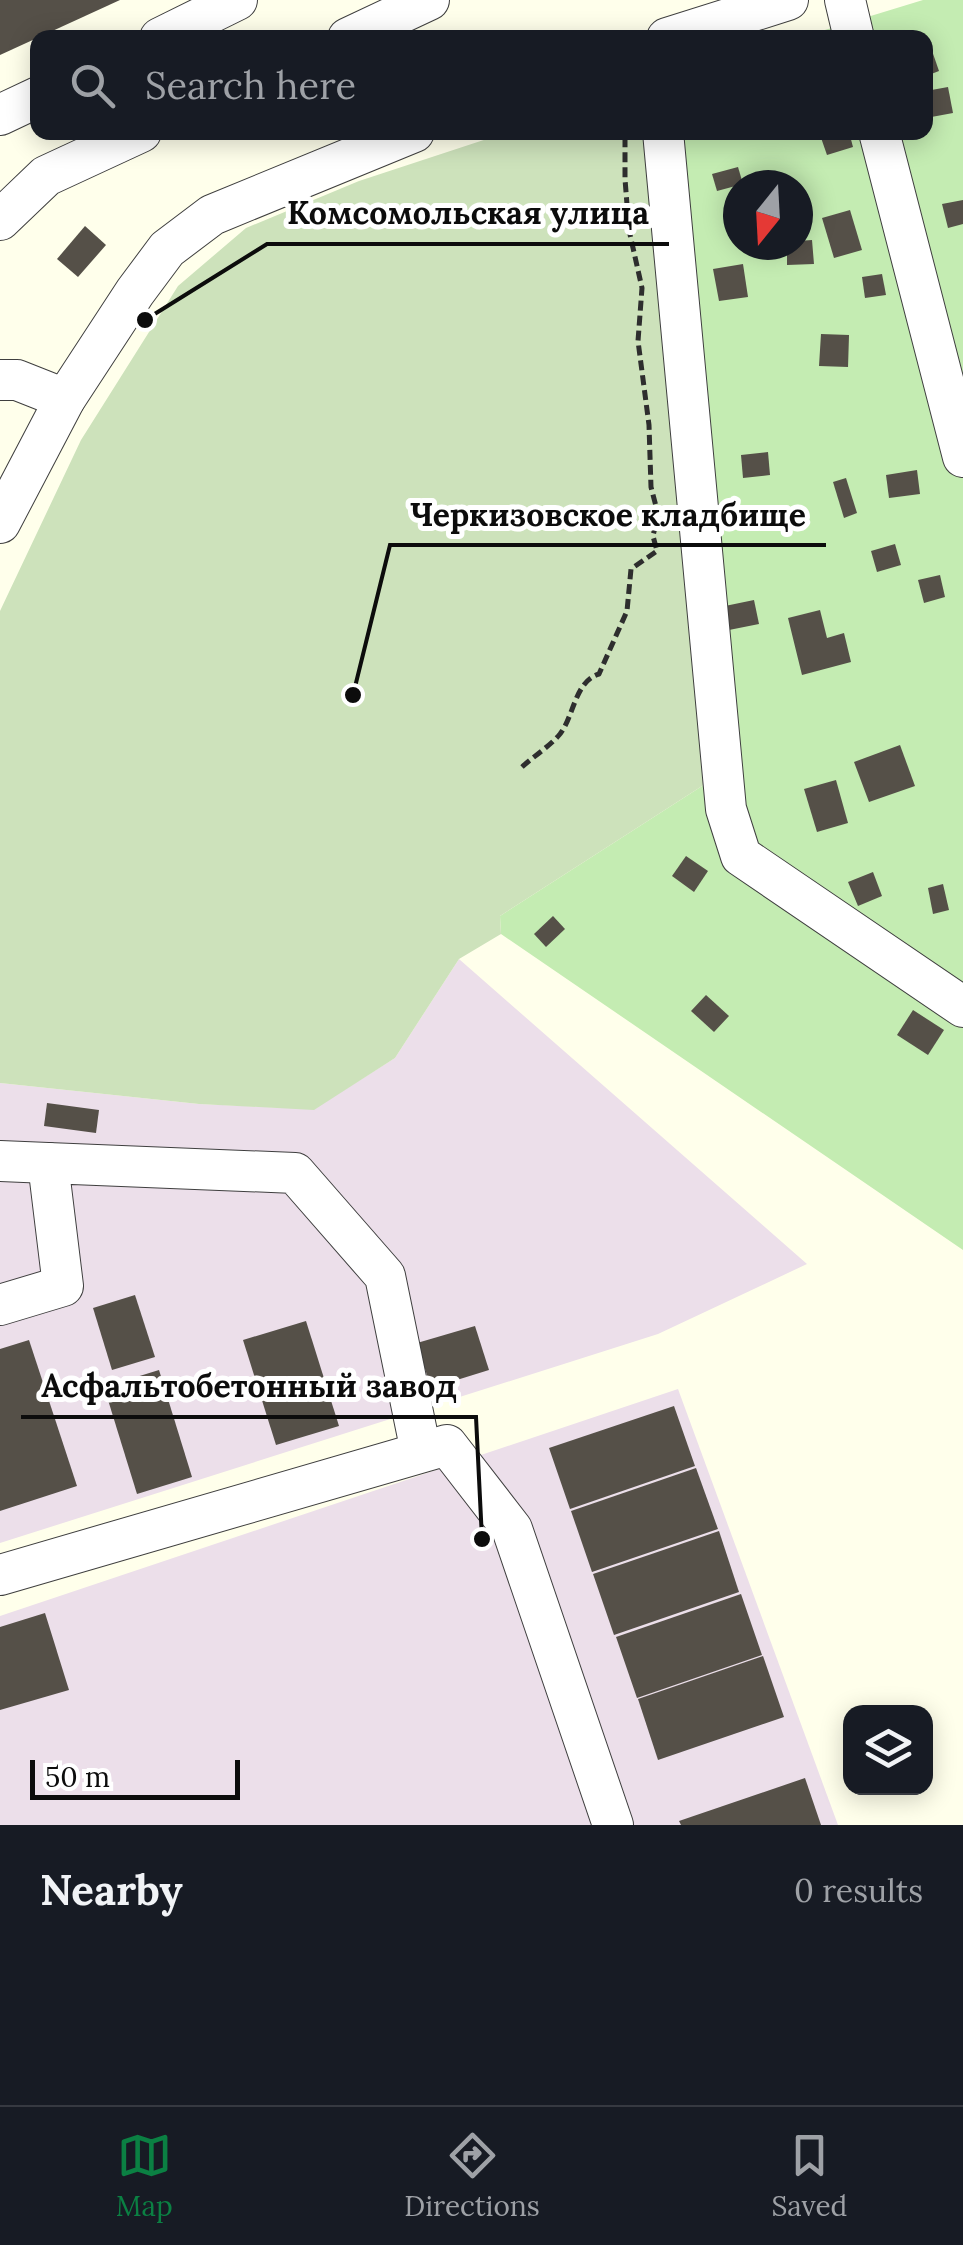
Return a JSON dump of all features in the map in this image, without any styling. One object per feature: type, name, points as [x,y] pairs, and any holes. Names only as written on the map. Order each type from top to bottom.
[{"type":"street","points":[[176,30],[237,0]]},
{"type":"street","points":[[365,30],[429,0]]},
{"type":"street","points":[[692,30],[788,0]]},
{"type":"street","points":[[845,0],[852,30]]},
{"type":"street","points":[[0,116],[30,101]]},
{"type":"street","points":[[0,220],[46,176],[124,140]]},
{"type":"street","points":[[2,512],[65,398],[134,292],[167,250],[212,215],[395,140]]},
{"type":"street","points":[[664,140],[726,809],[741,856],[963,1006]]},
{"type":"street","points":[[881,140],[963,457]]},
{"type":"street","points":[[0,380],[17,380],[65,398]]},
{"type":"street","points":[[0,1161],[295,1174],[384,1276],[422,1452]]},
{"type":"street","points":[[0,1305],[63,1286],[48,1163]]},
{"type":"street","points":[[0,1575],[446,1444],[512,1529],[613,1825]]},
{"type":"path","points":[[522,766],[560,734],[578,696],[591,676],[599,674],[626,611],[631,569],[657,551],[653,536],[658,514],[651,488],[649,425],[638,341],[642,288],[629,230],[626,140]]},
{"type":"shaded area","points":[[459,959],[807,1264],[658,1334],[0,1543],[0,1083],[199,1104],[314,1109],[395,1058]]},
{"type":"shaded area","points":[[678,1389],[838,1825],[0,1825],[0,1616]]},
{"type":"green space","points":[[923,0],[963,0],[963,1250],[501,934],[500,916],[713,779],[650,140],[933,140],[933,30],[825,30]]},
{"type":"green space","points":[[484,140],[650,140],[713,779],[500,916],[501,934],[459,959],[395,1058],[314,1110],[199,1104],[0,1083],[0,611],[81,440],[178,286],[246,228],[359,181]]},
{"type":"building","points":[[0,0],[120,0],[55,30],[30,30],[30,41],[0,55]]},
{"type":"building","points":[[948,87],[953,113],[933,117],[933,90]]},
{"type":"building","points":[[822,140],[851,140],[853,147],[827,155]]},
{"type":"building","points":[[723,171],[723,189],[717,191],[712,174]]},
{"type":"building","points":[[963,200],[963,224],[948,228],[942,204]]},
{"type":"building","points":[[850,210],[862,250],[834,258],[822,218]]},
{"type":"building","points":[[85,226],[106,245],[78,277],[57,259]]},
{"type":"building","points":[[813,252],[814,264],[787,265],[787,260],[813,260]]},
{"type":"building","points":[[743,264],[748,297],[719,301],[713,269]]},
{"type":"building","points":[[882,274],[886,295],[865,298],[862,277]]},
{"type":"building","points":[[821,334],[849,335],[848,367],[819,366]]},
{"type":"building","points":[[768,452],[770,475],[743,478],[741,455]]},
{"type":"building","points":[[917,470],[920,494],[889,498],[886,475]]},
{"type":"building","points":[[846,478],[857,513],[844,518],[833,482]]},
{"type":"building","points":[[895,544],[901,565],[877,572],[871,551]]},
{"type":"building","points":[[940,575],[945,597],[924,603],[918,580]]},
{"type":"building","points":[[754,600],[759,624],[729,630],[725,606]]},
{"type":"building","points":[[820,610],[827,638],[844,633],[851,662],[802,675],[788,618]]},
{"type":"building","points":[[900,745],[915,786],[869,802],[854,762]]},
{"type":"building","points":[[836,780],[848,823],[817,832],[804,789]]},
{"type":"building","points":[[686,856],[708,871],[694,892],[672,876]]},
{"type":"building","points":[[873,872],[882,896],[858,906],[848,882]]},
{"type":"building","points":[[943,884],[949,910],[933,914],[928,888]]},
{"type":"building","points":[[553,916],[565,929],[546,947],[534,934]]},
{"type":"building","points":[[706,995],[729,1016],[714,1032],[691,1011]]},
{"type":"building","points":[[913,1010],[944,1030],[928,1055],[897,1035]]},
{"type":"building","points":[[47,1103],[99,1110],[96,1133],[44,1126]]},
{"type":"building","points":[[135,1295],[155,1357],[112,1370],[93,1308]]},
{"type":"building","points":[[306,1321],[339,1426],[276,1445],[243,1340]]},
{"type":"building","points":[[475,1326],[489,1370],[431,1388],[417,1343]]},
{"type":"building","points":[[29,1340],[77,1486],[0,1511],[0,1349]]},
{"type":"building","points":[[159,1370],[192,1477],[137,1494],[104,1387]]},
{"type":"building","points":[[674,1406],[695,1466],[570,1509],[549,1448]]},
{"type":"building","points":[[696,1468],[718,1529],[592,1572],[571,1511]]},
{"type":"building","points":[[719,1531],[739,1592],[614,1635],[593,1574]]},
{"type":"building","points":[[741,1594],[762,1655],[637,1698],[616,1637]]},
{"type":"building","points":[[45,1613],[69,1690],[0,1710],[0,1627]]},
{"type":"building","points":[[763,1656],[784,1717],[658,1760],[638,1699]]},
{"type":"building","points":[[805,1778],[821,1825],[681,1825],[679,1821]]},
{"type":"place","name":"Комсомольская улица","points":[[145,320]]},
{"type":"place","name":"Черкизовское кладбище","points":[[353,695]]},
{"type":"place","name":"Асфальтобетонный завод","points":[[482,1539]]}]
